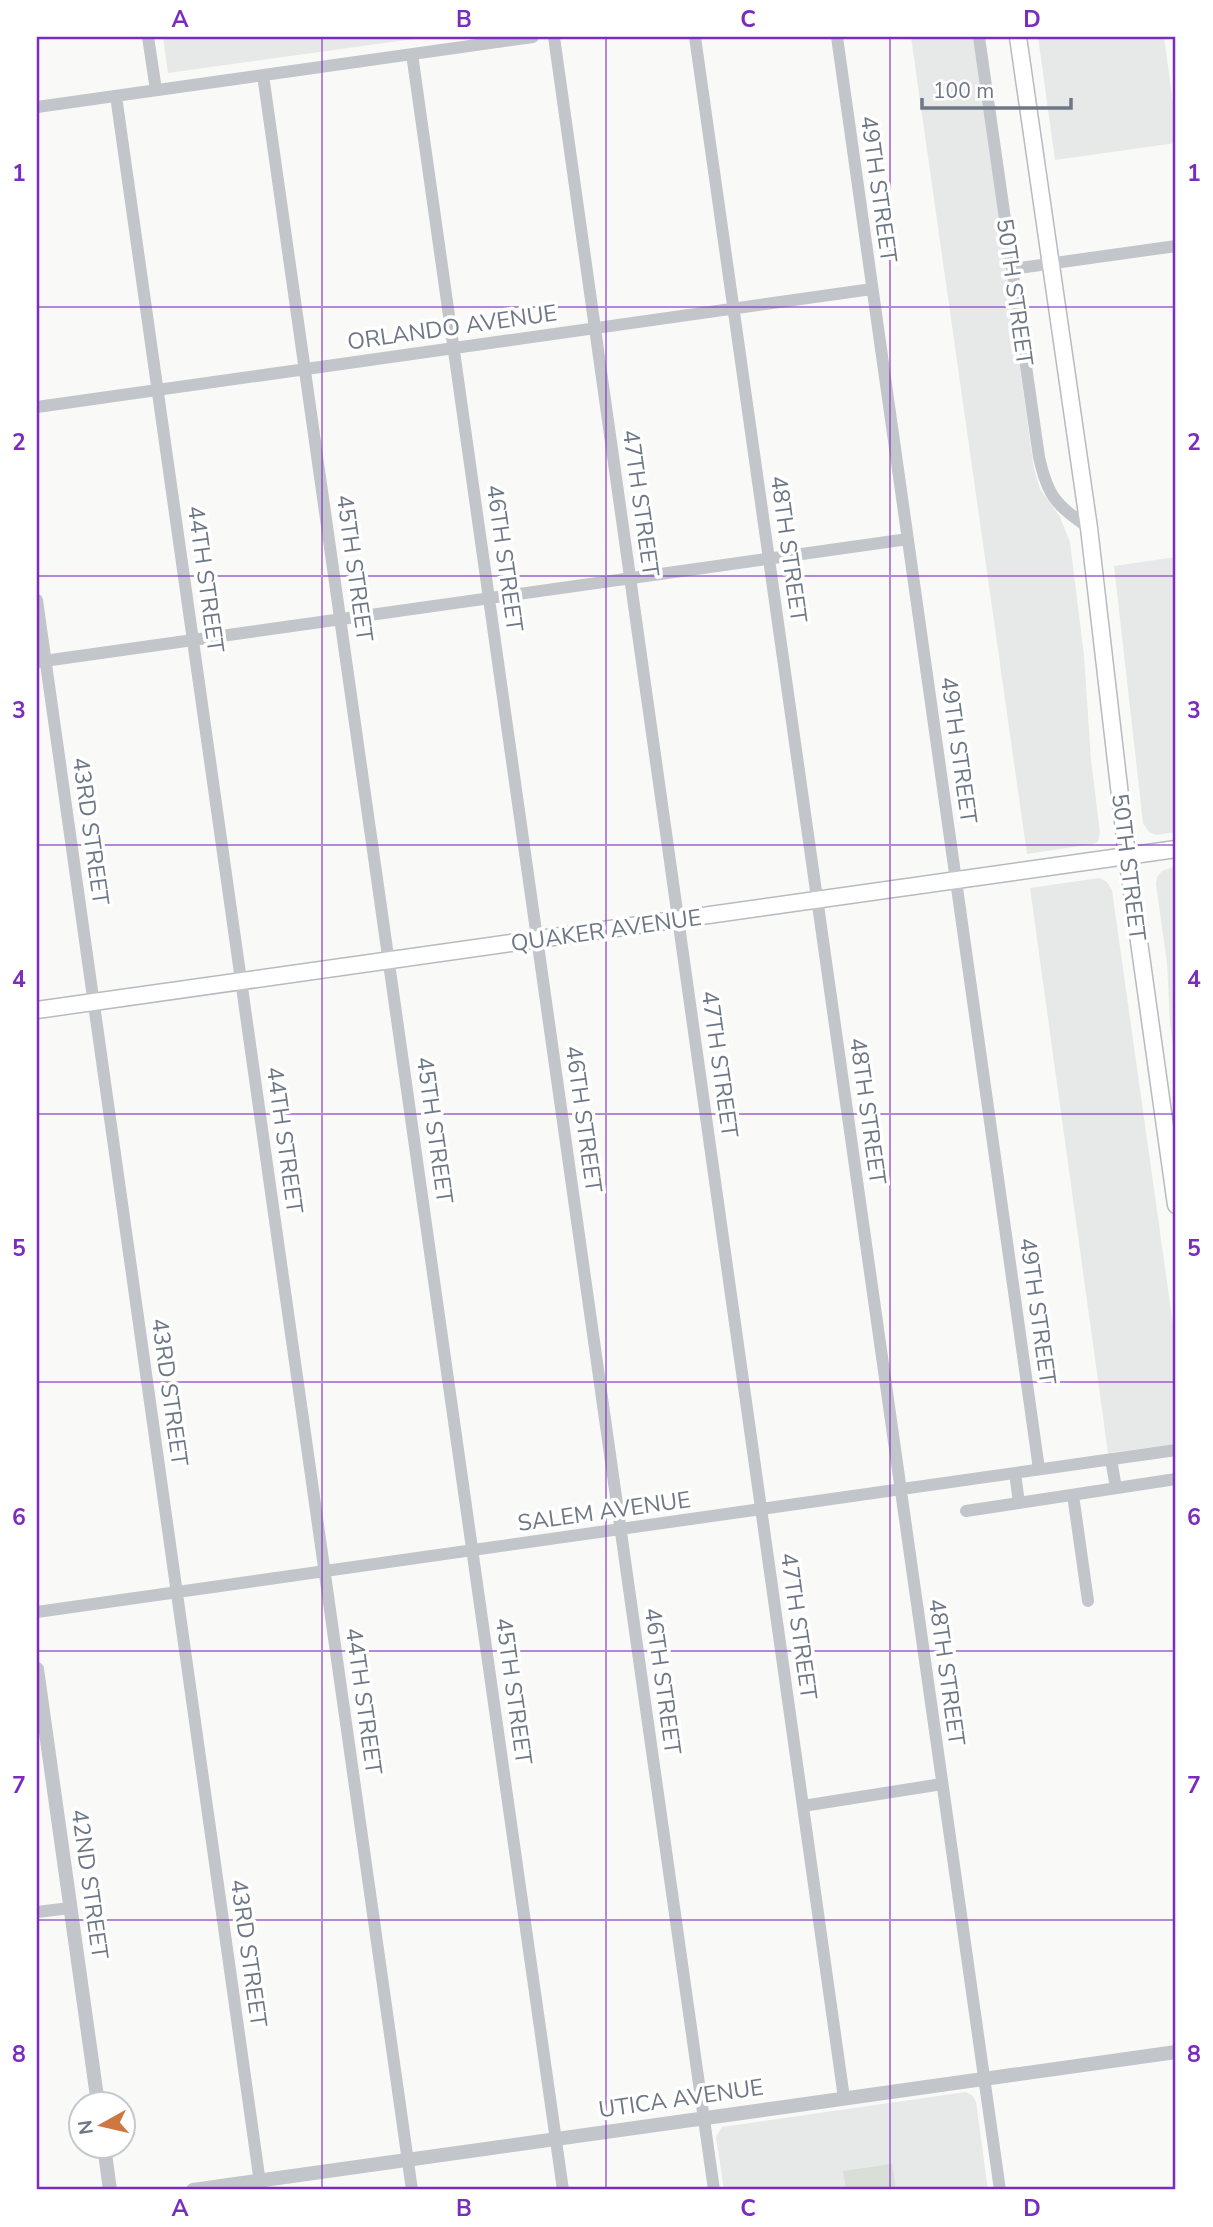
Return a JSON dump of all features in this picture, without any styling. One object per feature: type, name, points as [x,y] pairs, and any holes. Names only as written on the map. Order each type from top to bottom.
[{"type":"main road","name":"50TH STREET","points":[[1018,37],[1088,528],[1127,856],[1172,1150],[1176,1205]]},
{"type":"main road","name":"QUAKER AVENUE","points":[[37,1010],[1176,849]]},
{"type":"street","points":[[148,37],[156,90]]},
{"type":"street","points":[[37,107],[533,37]]},
{"type":"street","name":"47TH STREET","points":[[554,37],[844,2098]]},
{"type":"street","name":"48TH STREET","points":[[695,37],[1000,2190]]},
{"type":"street","name":"49TH STREET","points":[[836,37],[1040,1469]]},
{"type":"street","name":"50TH STREET","points":[[982,41],[1012,270],[1044,481],[1060,507],[1088,528]]},
{"type":"street","name":"46TH STREET","points":[[412,54],[714,2190]]},
{"type":"street","name":"45TH STREET","points":[[263,75],[563,2190]]},
{"type":"street","name":"44TH STREET","points":[[116,96],[412,2190]]},
{"type":"street","points":[[1012,270],[1176,246]]},
{"type":"street","name":"ORLANDO AVENUE","points":[[37,407],[872,289]]},
{"type":"street","points":[[41,662],[908,538]]},
{"type":"street","name":"43RD STREET","points":[[37,600],[41,662],[94,1002],[260,2186]]},
{"type":"street","name":"SALEM AVENUE","points":[[37,1612],[1176,1450]]},
{"type":"street","points":[[1111,1459],[1115,1488]]},
{"type":"street","points":[[1015,1473],[1019,1503]]},
{"type":"street","points":[[966,1511],[1176,1479]]},
{"type":"street","points":[[1073,1495],[1088,1601]]},
{"type":"street","name":"42ND STREET","points":[[37,1669],[96,2090]]},
{"type":"street","points":[[803,1806],[942,1784]]},
{"type":"street","points":[[37,1912],[70,1908]]},
{"type":"street","name":"UTICA AVENUE","points":[[193,2190],[260,2186],[407,2160],[1176,2052]]},
{"type":"street","points":[[106,2160],[110,2190]]},
{"type":"shaded area","points":[[163,37],[428,37],[168,73]]},
{"type":"shaded area","points":[[911,37],[974,37],[1034,469],[1040,489],[1060,517],[1070,542],[1084,655],[1091,760],[1100,833],[1098,842],[1093,844],[1027,854]]},
{"type":"shaded area","points":[[1038,37],[1164,37],[1176,143],[1055,160]]},
{"type":"shaded area","points":[[1176,557],[1176,832],[1156,835],[1149,832],[1143,823],[1114,566]]},
{"type":"shaded area","points":[[1176,866],[1176,1068],[1170,1024],[1167,963],[1156,884],[1162,871]]},
{"type":"shaded area","points":[[1099,878],[1106,881],[1112,890],[1176,1346],[1176,1444],[1108,1453],[1030,888]]},
{"type":"shaded area","points":[[966,2092],[973,2096],[976,2102],[988,2190],[724,2190],[716,2137],[722,2127]]},
{"type":"shaded area","points":[[892,2164],[896,2190],[846,2190],[843,2171]]}]
